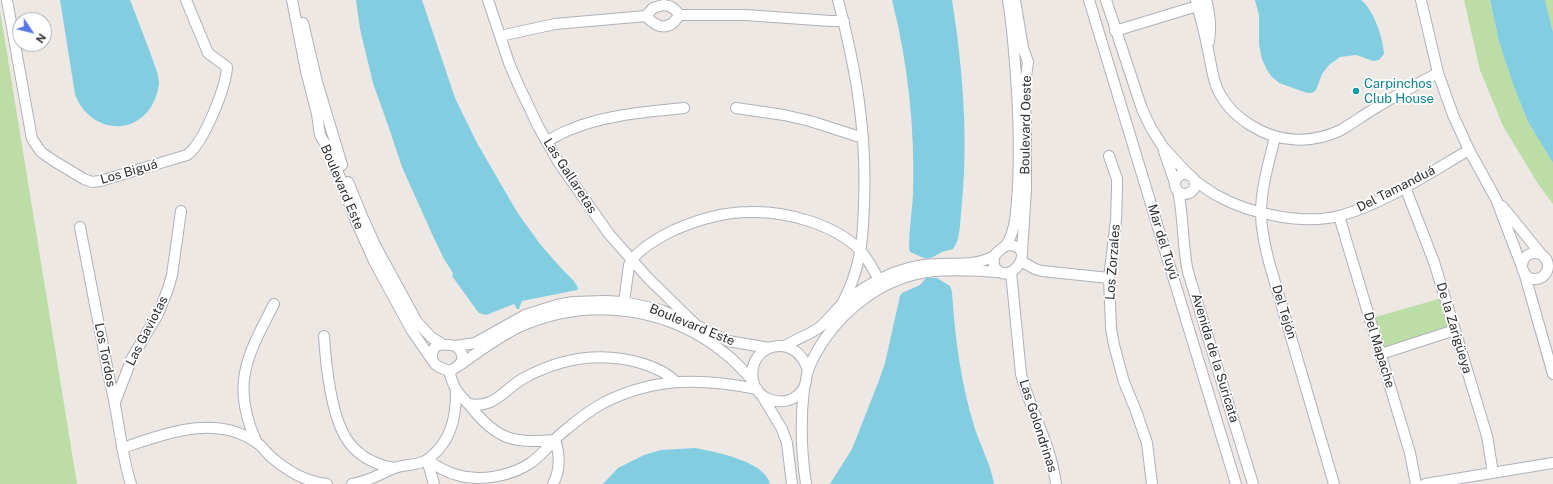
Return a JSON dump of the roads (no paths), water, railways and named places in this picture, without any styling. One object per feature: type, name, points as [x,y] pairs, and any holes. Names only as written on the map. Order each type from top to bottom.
[{"type":"street","name":"Los Biguá","points":[[7,0],[32,139],[41,152],[84,179],[92,182],[100,181],[183,156],[192,152],[197,144],[219,99],[227,67],[208,53],[186,0]]},
{"type":"street","name":"Boulevard Este","points":[[292,0],[358,218]]},
{"type":"street","name":"Boulevard Este","points":[[299,0],[301,33],[320,135],[332,156],[358,218],[412,331],[432,359]]},
{"type":"street","name":"Las Gallaretas","points":[[488,0],[518,84],[538,126],[559,163],[602,224],[632,260],[696,325]]},
{"type":"street","points":[[838,0],[854,64],[860,97],[865,187],[863,224],[856,275],[841,306]]},
{"type":"street","name":"Mar del Tuyú","points":[[1090,0],[1236,484]]},
{"type":"street","points":[[1106,0],[1142,109],[1150,128],[1186,186]]},
{"type":"street","points":[[1421,0],[1438,73],[1453,115],[1469,150],[1496,199],[1523,270],[1553,374]]},
{"type":"street","name":"Boulevard Oeste","points":[[1012,2],[1022,48],[1028,62],[1024,90],[1022,257]]},
{"type":"street","name":"Boulevard Oeste","points":[[1006,245],[1012,232],[1015,219],[1022,167],[1018,123],[1012,2]]},
{"type":"street","points":[[1116,31],[1201,2],[1213,76],[1217,88],[1228,105],[1235,113],[1257,129],[1275,137],[1301,141],[1331,134],[1438,73]]},
{"type":"street","points":[[500,36],[555,24],[646,16],[653,8],[663,5],[670,6],[679,14],[745,15],[844,21]]},
{"type":"street","points":[[646,16],[655,25],[665,26],[676,20],[679,14]]},
{"type":"street","points":[[1025,56],[1019,56],[1015,66],[1019,74],[1022,75],[1027,73]]},
{"type":"street","points":[[547,142],[567,130],[582,125],[634,113],[684,108]]},
{"type":"street","points":[[736,108],[784,115],[810,121],[863,138]]},
{"type":"street","points":[[319,126],[324,124],[330,126]]},
{"type":"street","name":"Del Tejón","points":[[1275,137],[1266,173],[1261,212],[1263,237],[1334,484]]},
{"type":"street","points":[[325,145],[332,143],[334,139]]},
{"type":"street","points":[[1163,148],[1186,186]]},
{"type":"street","name":"Del Tamanduá","points":[[1186,186],[1205,188],[1230,202],[1261,212],[1297,218],[1324,218],[1339,216],[1371,204],[1405,187],[1469,150]]},
{"type":"street","name":"Los Zorzales","points":[[1109,156],[1115,172],[1117,190],[1116,220],[1109,278],[1110,309],[1114,345],[1124,382],[1147,443],[1152,484]]},
{"type":"street","name":"Avenida de la Suricata","points":[[1186,186],[1181,206],[1184,249],[1188,272],[1253,484]]},
{"type":"street","name":"De la Zarigüeya","points":[[1405,187],[1434,262],[1455,330],[1487,436],[1493,473]]},
{"type":"street","points":[[1496,199],[1551,264],[1546,276],[1536,284],[1531,298]]},
{"type":"street","name":"Las Gaviotas","points":[[115,402],[132,358],[158,314],[168,289],[172,276],[180,211]]},
{"type":"street","points":[[623,306],[629,265],[632,260],[652,242],[667,233],[688,224],[708,218],[751,212],[793,217],[830,229],[853,244],[860,251],[881,283]]},
{"type":"street","name":"Del Mapache","points":[[1339,216],[1410,454],[1416,484]]},
{"type":"street","name":"Los Tordos","points":[[80,226],[115,402],[122,448],[131,484]]},
{"type":"street","points":[[806,484],[800,441],[801,409],[808,370],[821,345],[846,312],[893,273],[920,266],[974,263],[987,260],[1006,245],[1015,246],[1022,257],[1035,269],[1109,278]]},
{"type":"street","points":[[1541,254],[1536,252],[1524,258],[1523,270],[1526,276],[1533,279],[1546,276]]},
{"type":"street","points":[[994,256],[994,265],[999,272]]},
{"type":"street","points":[[785,346],[818,328],[841,306],[866,287],[934,271],[951,270],[1011,272],[1018,266],[1022,257]]},
{"type":"street","name":"Las Golondrinas","points":[[1011,272],[1021,374],[1025,389],[1052,460],[1056,484]]},
{"type":"street","name":"Boulevard Este","points":[[392,287],[431,337],[442,344]]},
{"type":"street","name":"Boulevard Este","points":[[456,346],[475,343],[525,315],[557,305],[588,302],[662,310],[728,341],[769,348]]},
{"type":"street","points":[[274,304],[249,353],[244,375],[244,398],[252,432],[258,443],[280,464],[291,472],[312,481],[327,484]]},
{"type":"street","name":"Boulevard Este","points":[[460,365],[503,336],[533,322],[582,310],[623,306],[656,316],[693,332],[728,356],[757,388]]},
{"type":"street","points":[[1381,354],[1455,330]]},
{"type":"street","points":[[324,336],[328,381],[342,431],[350,445],[364,456],[383,466],[394,468]]},
{"type":"street","points":[[442,344],[456,346],[462,355],[460,365],[449,371],[439,368],[432,359],[433,349],[442,344]]},
{"type":"street","points":[[792,484],[787,443],[782,430],[757,388],[752,373],[755,362],[762,352],[777,346],[785,346],[800,354],[808,370]]},
{"type":"street","points":[[469,404],[477,405],[494,401],[522,379],[552,365],[600,356],[620,358],[636,362],[666,374],[676,382]]},
{"type":"street","points":[[352,484],[369,480],[394,468],[412,465],[427,460],[444,444],[451,430],[456,409],[456,391],[449,371]]},
{"type":"street","points":[[427,460],[440,469],[457,475],[477,478],[498,476],[516,470],[533,461],[575,422],[604,403],[638,388],[676,382],[713,382],[757,388],[768,399],[784,401],[792,399],[804,388]]},
{"type":"street","points":[[456,391],[492,429],[506,437],[529,442],[555,440]]},
{"type":"street","points":[[122,448],[174,432],[211,427],[234,432],[258,443]]},
{"type":"street","points":[[553,484],[556,479],[560,459],[555,440]]},
{"type":"street","points":[[427,460],[434,484]]},
{"type":"street","points":[[1425,484],[1553,463]]},
{"type":"water","points":[[60,0],[130,0],[156,68],[159,80],[158,90],[151,107],[142,117],[131,124],[120,126],[109,125],[98,121],[88,115],[81,105],[75,94]]},
{"type":"water","points":[[356,0],[422,0],[455,98],[477,143],[517,212],[540,244],[574,281],[578,288],[577,290],[522,301],[519,309],[517,309],[514,304],[486,315],[479,313],[452,276],[453,273],[444,259],[402,167],[373,83],[360,29]]},
{"type":"water","points":[[892,0],[952,0],[956,26],[962,79],[965,133],[965,160],[959,232],[953,249],[926,259],[910,252],[909,248],[913,194],[913,145],[906,72],[898,24]]},
{"type":"water","points":[[1255,0],[1361,0],[1374,17],[1382,40],[1384,54],[1379,60],[1373,61],[1356,55],[1340,57],[1329,65],[1322,74],[1316,90],[1312,93],[1307,93],[1279,83],[1271,76],[1262,59],[1259,45],[1259,15]]},
{"type":"water","points":[[1490,0],[1545,0],[1553,32],[1553,163],[1528,122],[1513,84],[1499,42]]},
{"type":"water","points":[[926,278],[937,278],[950,286],[952,292],[962,378],[975,429],[993,477],[994,484],[830,484],[852,449],[878,383],[885,363],[900,296],[902,293],[920,285]]},
{"type":"water","points":[[695,448],[726,455],[749,464],[759,469],[766,476],[770,484],[603,484],[618,468],[644,455],[661,450]]},
{"type":"place","name":"Carpinchos Club House","points":[[1356,91]]}]
